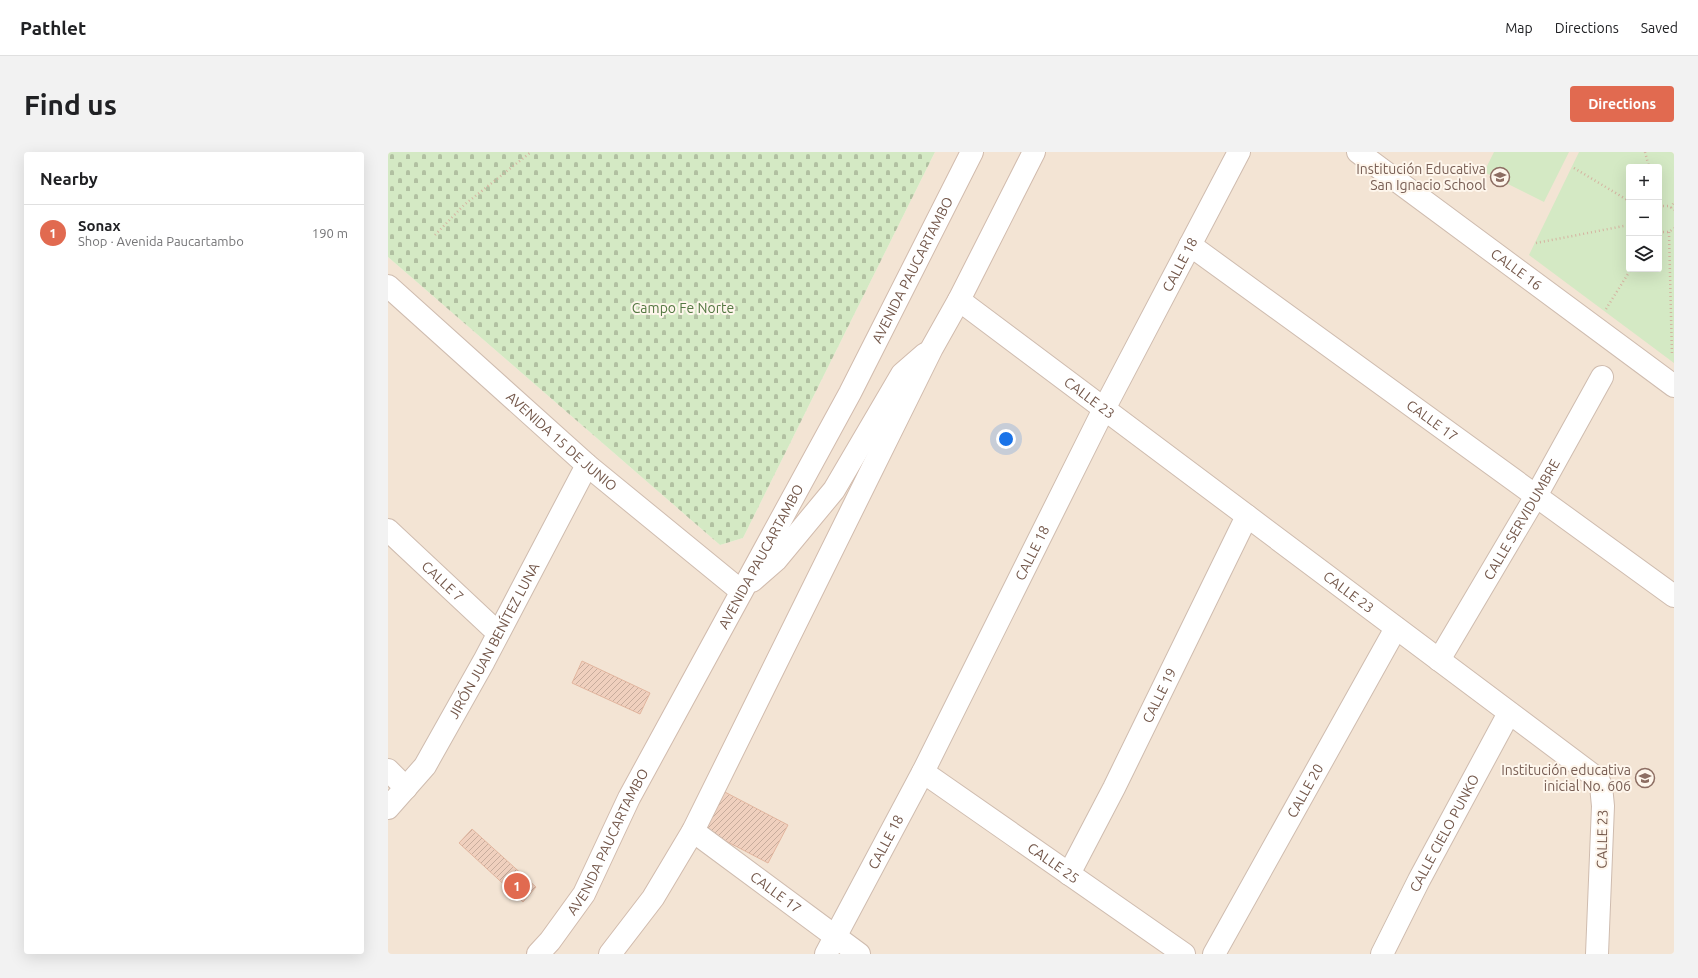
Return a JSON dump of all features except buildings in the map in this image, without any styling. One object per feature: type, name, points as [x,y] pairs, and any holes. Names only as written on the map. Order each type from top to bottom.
[{"type":"street","name":"AVENIDA PAUCARTAMBO","points":[[538,954],[550,941],[584,894],[629,798],[850,393],[972,152]]},
{"type":"street","points":[[610,954],[653,898],[693,831],[932,348],[959,300],[1034,152]]},
{"type":"street","name":"CALLE 18","points":[[831,945],[923,772],[1104,409],[1238,152]]},
{"type":"street","name":"CALLE 16","points":[[1358,152],[1674,386]]},
{"type":"street","name":"CALLE 17","points":[[1190,245],[1674,596]]},
{"type":"street","name":"AVENIDA 15 DE JUNIO","points":[[388,286],[588,465],[741,591]]},
{"type":"street","name":"CALLE 23","points":[[959,300],[1598,779],[1601,786],[1603,806],[1600,915],[1597,954]]},
{"type":"street","points":[[741,591],[776,560],[834,490],[902,374],[932,348]]},
{"type":"street","name":"CALLE SERVIDUMBRE","points":[[1439,660],[1536,496],[1602,377]]},
{"type":"street","name":"JIRÓN JUAN BENÍTEZ LUNA","points":[[388,808],[425,766],[498,634],[588,465]]},
{"type":"street","name":"CALLE 19","points":[[1069,874],[1114,788],[1247,516]]},
{"type":"street","name":"CALLE 7","points":[[388,530],[498,634]]},
{"type":"street","name":"CALLE 20","points":[[1214,954],[1396,628]]},
{"type":"street","name":"CALLE CIELO PUNKO","points":[[1382,954],[1419,880],[1509,713]]},
{"type":"street","points":[[388,770],[406,788]]},
{"type":"street","name":"CALLE 25","points":[[923,772],[1184,954]]},
{"type":"street","name":"CALLE 17","points":[[693,831],[831,945],[859,954]]},
{"type":"street","points":[[1582,954],[1600,915]]},
{"type":"path","points":[[435,235],[464,205],[531,152]]},
{"type":"path","points":[[1645,152],[1648,164]]},
{"type":"path","points":[[1574,168],[1627,200]]},
{"type":"path","points":[[1671,208],[1674,202]]},
{"type":"path","points":[[1662,205],[1674,210]]},
{"type":"path","points":[[1536,243],[1626,226]]},
{"type":"path","points":[[1662,232],[1669,232],[1674,228]]},
{"type":"path","points":[[1669,232],[1672,358]]},
{"type":"path","points":[[1605,310],[1630,272]]},
{"type":"shaded area","points":[[935,152],[1674,152],[1674,954],[388,954],[388,257],[720,545],[743,538]]},
{"type":"green space","name":"Campo Fe Norte","points":[[388,152],[935,152],[743,538],[720,545],[388,257]]},
{"type":"green space","points":[[1494,152],[1569,152],[1544,202],[1484,172]]},
{"type":"green space","points":[[1579,152],[1674,152],[1674,363],[1529,255]]},
{"type":"place","name":"Institución Educativa San Ignacio School","points":[[1500,177]]},
{"type":"place","name":"Institución educativa inicial No. 606","points":[[1645,778]]},
{"type":"place","name":"Sonax","points":[[517,886]]}]
